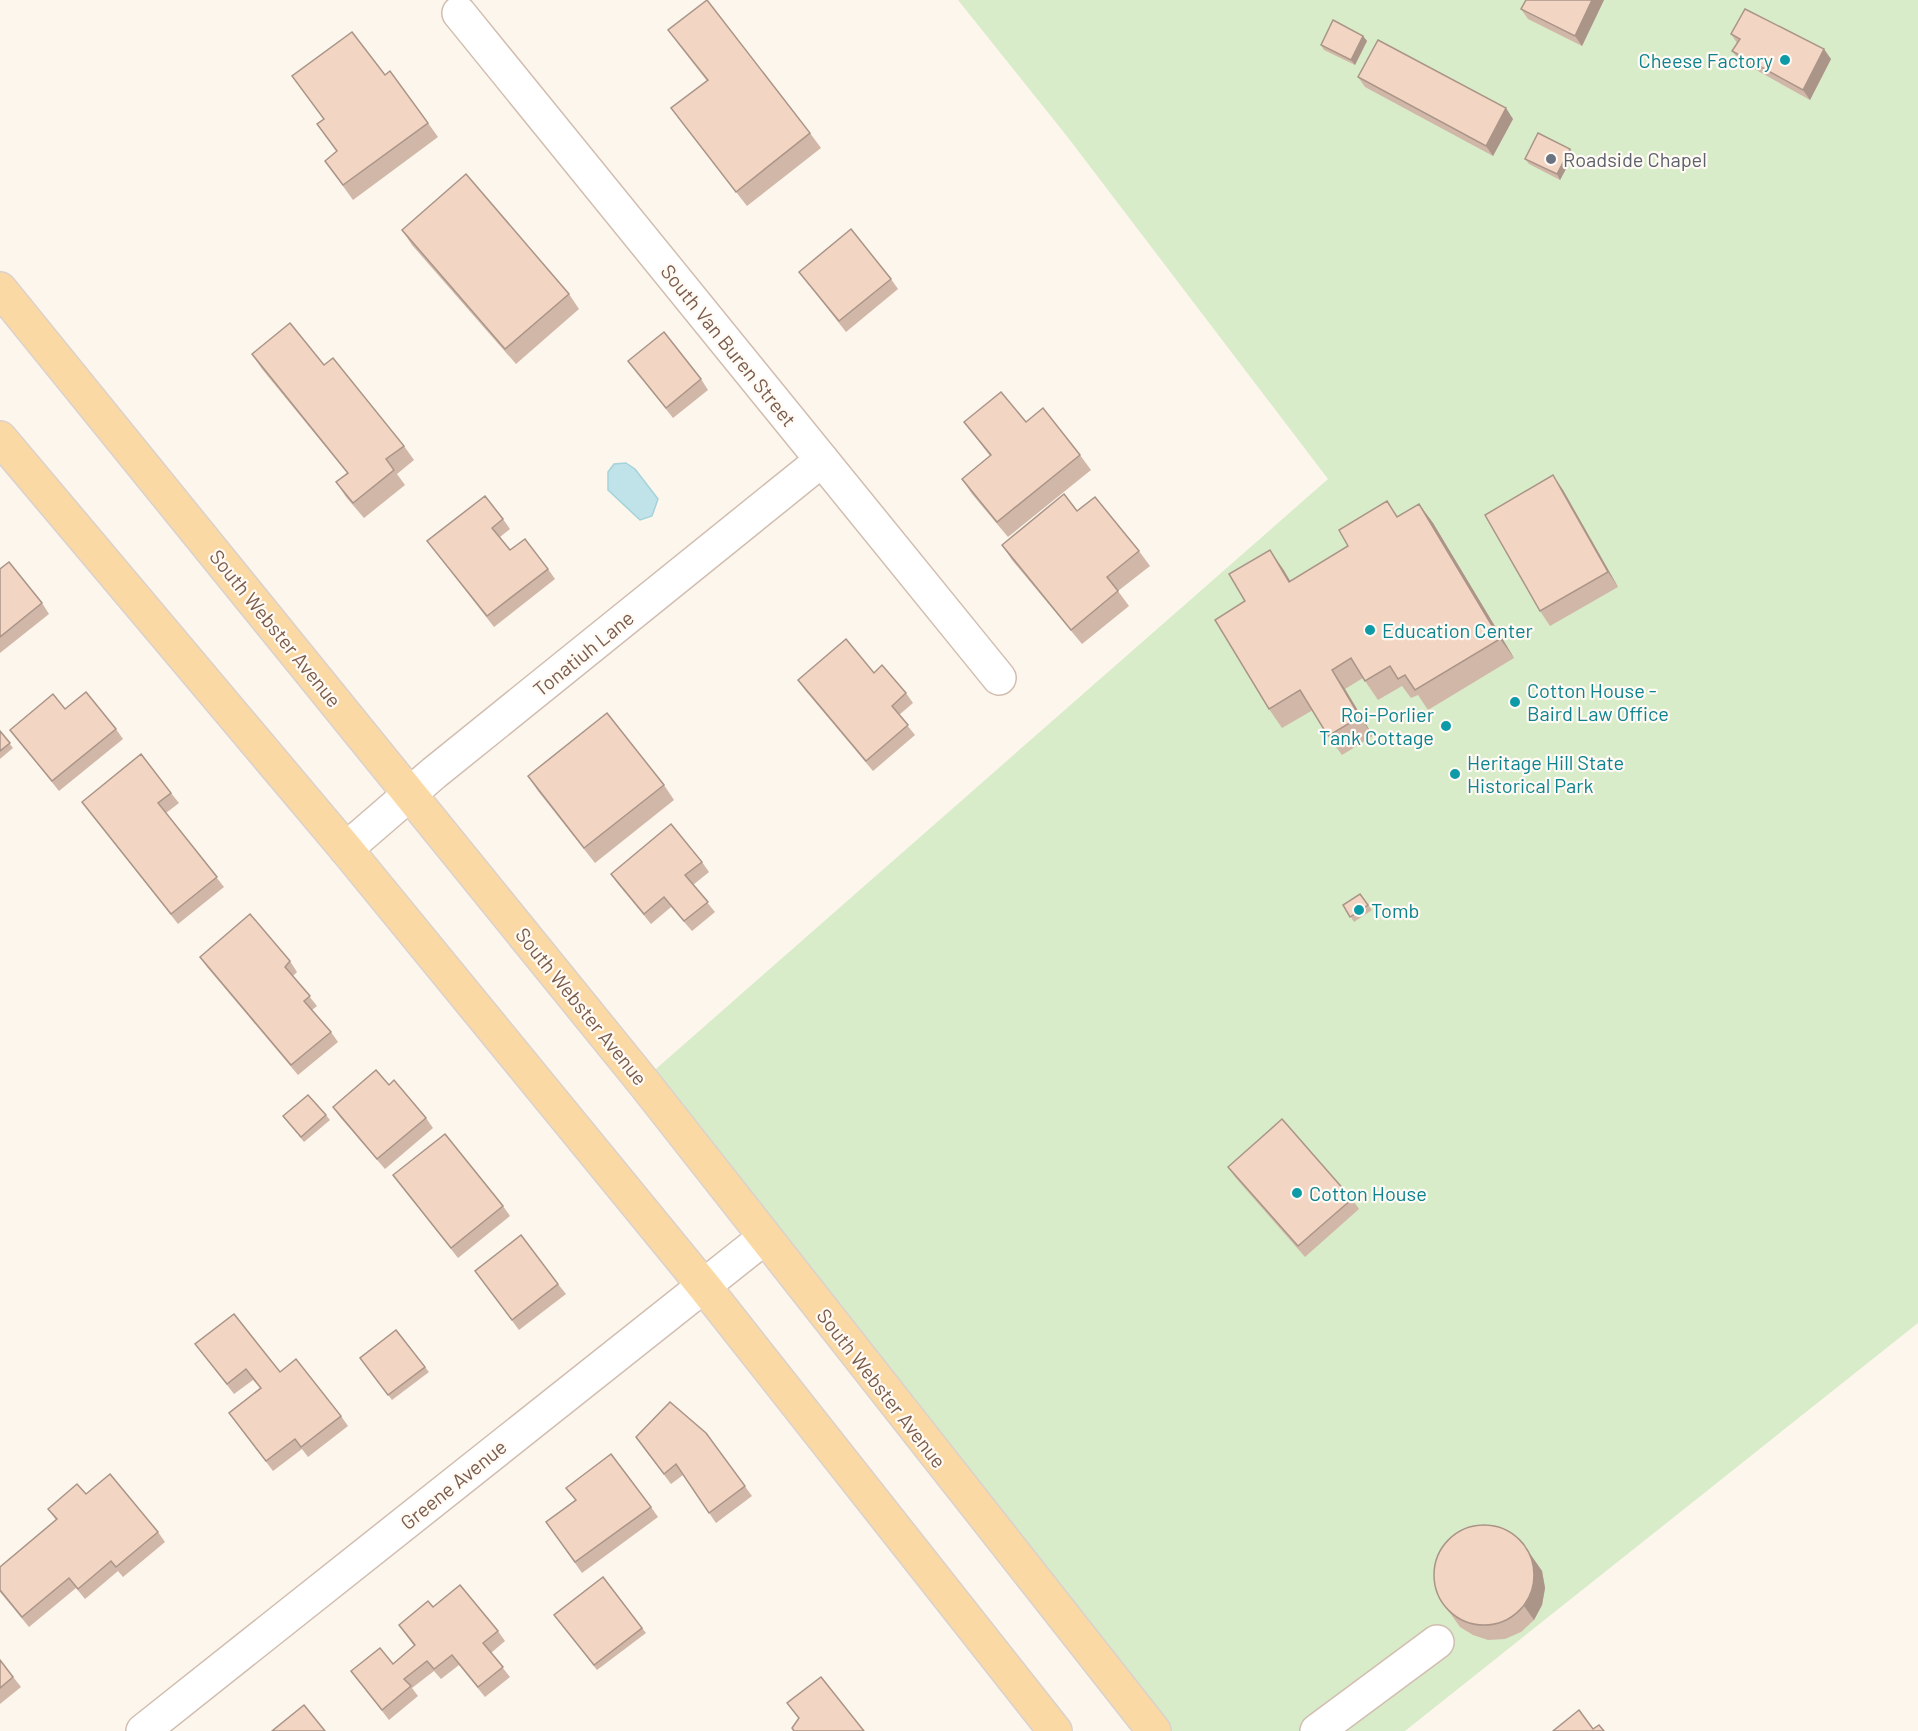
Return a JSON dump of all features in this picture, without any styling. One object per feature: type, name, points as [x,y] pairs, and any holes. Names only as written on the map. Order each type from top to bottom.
[{"type":"main road","name":"South Webster Avenue","points":[[1,288],[644,1083],[1154,1731]]},
{"type":"main road","points":[[0,438],[346,849],[703,1285],[1055,1731]]},
{"type":"street","name":"South Van Buren Street","points":[[459,13],[999,678]]},
{"type":"street","name":"Tonatiuh Lane","points":[[346,849],[410,793],[822,460]]},
{"type":"street","name":"Greene Avenue","points":[[143,1731],[764,1238]]},
{"type":"street","points":[[1317,1731],[1437,1642]]},
{"type":"green space","name":"Heritage Hill State Historical Park","points":[[958,0],[1918,0],[1918,1323],[1405,1731],[1154,1731],[644,1083],[657,1068],[1328,479],[1066,135]]},
{"type":"water","points":[[626,463],[635,469],[658,499],[652,516],[640,520],[608,490],[608,472],[614,464]]},
{"type":"building","points":[[707,0],[810,133],[736,192],[671,108],[708,80],[668,30]]},
{"type":"building","points":[[1526,0],[1592,0],[1575,36],[1521,9]]},
{"type":"building","name":"Cheese Factory","points":[[1745,9],[1824,49],[1803,90],[1732,51],[1740,39],[1731,34]]},
{"type":"building","points":[[1333,20],[1363,36],[1351,60],[1321,45]]},
{"type":"building","points":[[352,32],[385,75],[390,71],[428,123],[343,185],[325,161],[337,151],[317,124],[324,119],[292,76]]},
{"type":"building","points":[[1378,40],[1506,108],[1486,146],[1358,77]]},
{"type":"building","name":"Roadside Chapel","points":[[1538,133],[1570,149],[1557,174],[1525,159]]},
{"type":"building","points":[[466,174],[569,294],[505,349],[402,230]]},
{"type":"building","points":[[851,229],[891,279],[839,321],[799,272]]},
{"type":"building","points":[[290,323],[324,365],[333,358],[404,446],[386,459],[394,470],[353,503],[336,482],[348,473],[252,354]]},
{"type":"building","points":[[664,332],[701,379],[666,408],[628,361]]},
{"type":"building","points":[[1001,392],[1026,422],[1043,408],[1080,455],[997,522],[962,479],[991,455],[964,422]]},
{"type":"building","points":[[1553,475],[1608,572],[1540,611],[1485,515]]},
{"type":"building","points":[[1064,494],[1077,511],[1095,497],[1139,551],[1107,577],[1118,591],[1071,630],[1002,545]]},
{"type":"building","points":[[485,496],[503,519],[492,528],[510,550],[525,539],[548,569],[487,616],[427,541]]},
{"type":"building","name":"Education Center","points":[[1387,501],[1397,517],[1419,504],[1500,639],[1415,690],[1405,675],[1398,679],[1390,666],[1365,681],[1351,658],[1332,670],[1360,717],[1328,736],[1300,690],[1269,709],[1215,620],[1245,601],[1229,574],[1270,550],[1289,582],[1348,546],[1339,530]]},
{"type":"building","points":[[9,562],[42,603],[0,637],[0,569]]},
{"type":"building","points":[[846,639],[874,673],[882,665],[906,693],[892,706],[908,725],[866,761],[798,680]]},
{"type":"building","points":[[86,692],[116,729],[52,781],[10,730],[53,694],[65,709]]},
{"type":"building","points":[[607,713],[664,785],[584,848],[528,776]]},
{"type":"building","points":[[0,731],[10,743],[0,751]]},
{"type":"building","points":[[141,754],[171,793],[158,803],[217,877],[171,914],[82,802]]},
{"type":"building","points":[[671,824],[702,862],[685,875],[708,902],[684,921],[664,897],[644,914],[611,874]]},
{"type":"building","points":[[1360,894],[1368,905],[1350,917],[1343,905]]},
{"type":"building","points":[[250,914],[290,961],[285,967],[310,996],[304,1001],[331,1032],[291,1065],[200,957]]},
{"type":"building","points":[[376,1070],[389,1085],[394,1080],[426,1118],[377,1159],[333,1107]]},
{"type":"building","points":[[308,1095],[326,1115],[301,1137],[283,1116]]},
{"type":"building","name":"Cotton House","points":[[1282,1119],[1352,1199],[1298,1246],[1228,1167]]},
{"type":"building","points":[[445,1134],[503,1206],[451,1248],[393,1175]]},
{"type":"building","points":[[521,1235],[558,1284],[512,1320],[475,1271]]},
{"type":"building","points":[[234,1314],[280,1372],[296,1359],[341,1416],[301,1447],[295,1439],[266,1461],[229,1413],[261,1388],[246,1369],[227,1384],[195,1344]]},
{"type":"building","points":[[396,1330],[425,1367],[388,1395],[360,1358]]},
{"type":"building","points":[[670,1402],[706,1433],[745,1486],[709,1513],[676,1464],[664,1474],[636,1437]]},
{"type":"building","points":[[611,1454],[651,1507],[575,1562],[546,1522],[576,1500],[566,1488]]},
{"type":"building","points":[[110,1474],[158,1532],[116,1567],[111,1561],[78,1589],[69,1578],[22,1617],[0,1590],[0,1567],[57,1519],[48,1509],[77,1484],[86,1494]]},
{"type":"building","points":[[1484,1525],[1512,1533],[1526,1547],[1534,1575],[1526,1603],[1512,1617],[1484,1625],[1456,1617],[1442,1603],[1434,1575],[1442,1547],[1456,1533]]},
{"type":"building","points":[[603,1577],[642,1628],[594,1665],[554,1615]]},
{"type":"building","points":[[460,1585],[498,1631],[483,1643],[503,1667],[478,1687],[452,1655],[434,1669],[427,1661],[404,1679],[411,1686],[382,1710],[351,1671],[380,1648],[393,1664],[415,1645],[399,1625],[428,1601],[433,1607]]},
{"type":"building","points":[[0,1660],[13,1677],[0,1688]]},
{"type":"building","points":[[821,1677],[864,1731],[794,1731],[792,1728],[799,1718],[787,1703]]},
{"type":"building","points":[[304,1705],[325,1731],[272,1731]]},
{"type":"building","points":[[1579,1710],[1593,1729],[1599,1725],[1604,1731],[1553,1731]]},
{"type":"place","name":"Cheese Factory","points":[[1785,60]]},
{"type":"place","name":"Roadside Chapel","points":[[1551,159]]},
{"type":"place","name":"Education Center","points":[[1370,630]]},
{"type":"place","name":"Cotton House - Baird Law Office","points":[[1515,702]]},
{"type":"place","name":"Roi-Porlier Tank Cottage","points":[[1446,726]]},
{"type":"place","name":"Heritage Hill State Historical Park","points":[[1455,774]]},
{"type":"place","name":"Tomb","points":[[1359,910]]},
{"type":"place","name":"Cotton House","points":[[1297,1193]]}]
